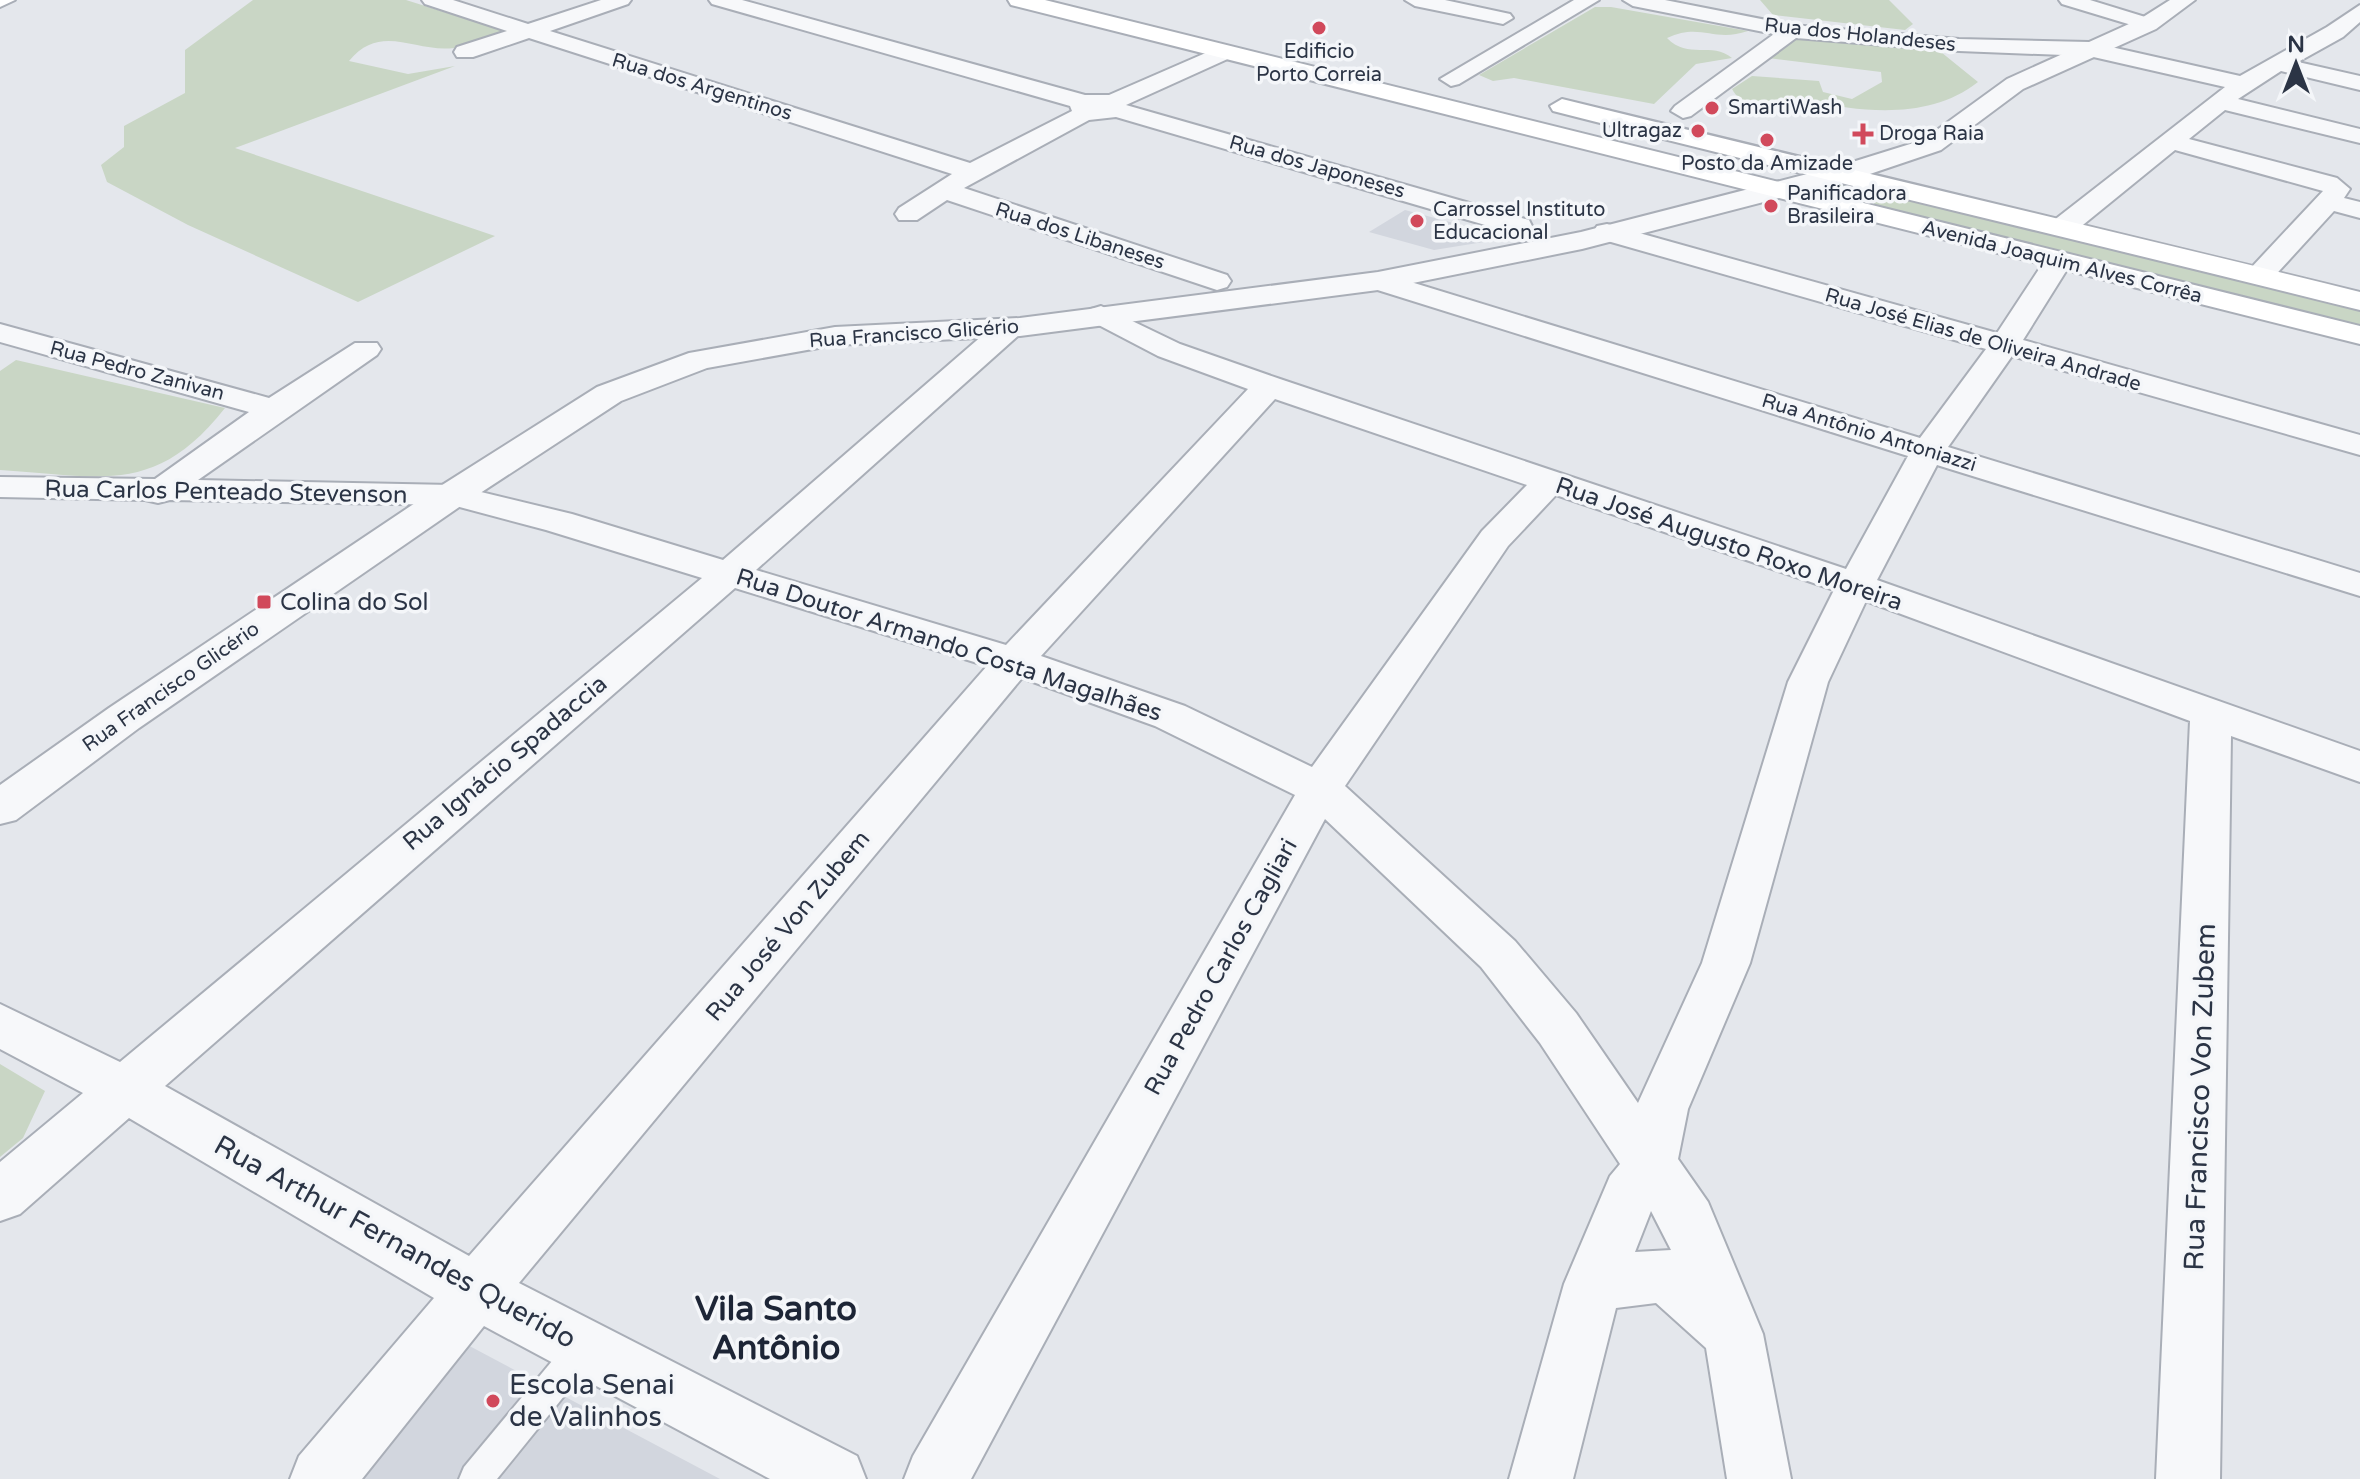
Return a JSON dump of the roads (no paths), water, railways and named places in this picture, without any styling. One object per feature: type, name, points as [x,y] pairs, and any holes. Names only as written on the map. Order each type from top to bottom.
[{"type":"main road","name":"Avenida Joaquim Alves Corrêa","points":[[1019,0],[1073,6],[1224,52],[1774,191],[2061,244],[2259,276],[2360,301]]},
{"type":"main road","points":[[1093,0],[1109,0],[1343,55]]},
{"type":"main road","points":[[1224,52],[1246,32]]},
{"type":"main road","points":[[1420,72],[1482,87]]},
{"type":"main road","name":"Avenida Joaquim Alves Corrêa","points":[[1543,102],[1893,188],[2061,244],[2360,335]]},
{"type":"street","name":"Rua dos Argentinos","points":[[432,0],[972,172]]},
{"type":"street","points":[[465,52],[621,0]]},
{"type":"street","points":[[719,0],[1086,108],[1113,106],[1224,52]]},
{"type":"street","points":[[1415,0],[1503,18]]},
{"type":"street","points":[[1451,79],[1589,0]]},
{"type":"street","name":"Rua dos Holandeses","points":[[1633,0],[1792,31],[1959,45],[2089,49],[2243,84]]},
{"type":"street","points":[[2069,0],[2148,24]]},
{"type":"street","name":"Rua Francisco Glicério","points":[[0,808],[124,718],[452,495],[609,394],[700,360],[835,336],[1009,328],[1378,281],[1607,232],[1774,191],[1932,145],[2015,84],[2148,24],[2184,0]]},
{"type":"street","points":[[1541,1479],[1593,1284],[1630,1194],[1649,1167],[1662,1109],[1726,963],[1808,682],[1854,584],[1927,452],[2003,347],[2061,244],[2173,142],[2243,84],[2335,32],[2360,11]]},
{"type":"street","points":[[1683,111],[1792,31]]},
{"type":"street","points":[[2335,32],[2360,38]]},
{"type":"street","points":[[1959,45],[2015,84]]},
{"type":"street","points":[[2278,64],[2360,83]]},
{"type":"street","points":[[2222,102],[2360,136]]},
{"type":"street","name":"Rua dos Japoneses","points":[[1113,106],[1519,226]]},
{"type":"street","points":[[908,214],[972,172],[1086,108]]},
{"type":"street","points":[[2173,142],[2334,185],[2337,189],[2259,276]]},
{"type":"street","points":[[1893,188],[1897,157]]},
{"type":"street","name":"Rua dos Libaneses","points":[[943,190],[1217,281]]},
{"type":"street","points":[[2328,202],[2360,210]]},
{"type":"street","name":"Rua José Elias de Oliveira Andrade","points":[[1607,232],[2003,347],[2360,445]]},
{"type":"street","name":"Rua Antônio Antoniazzi","points":[[1378,281],[2360,585]]},
{"type":"street","name":"Rua José Augusto Roxo Moreira","points":[[1101,315],[1169,350],[1269,386],[1548,483],[1854,584],[2211,716],[2360,767]]},
{"type":"street","name":"Rua Ignácio Spadaccia","points":[[0,1196],[729,574],[1009,328]]},
{"type":"street","name":"Rua Pedro Zanivan","points":[[0,333],[274,409]]},
{"type":"street","points":[[158,493],[274,409],[366,349]]},
{"type":"street","name":"Rua José Von Zubem","points":[[322,1479],[476,1291],[1014,661],[1269,386]]},
{"type":"street","name":"Rua Pedro Carlos Cagliari","points":[[936,1479],[1320,789],[1495,539],[1548,483]]},
{"type":"street","name":"Rua Carlos Penteado Stevenson","points":[[0,487],[158,493],[452,495]]},
{"type":"street","name":"Rua Doutor Armando Costa Magalhães","points":[[452,495],[559,522],[1014,661],[1170,716],[1320,789],[1498,954],[1558,1028],[1649,1167],[1688,1220],[1733,1334],[1759,1479]]},
{"type":"street","name":"Rua Francisco Von Zubem","points":[[2188,1479],[2211,716]]},
{"type":"street","name":"Rua Arthur Fernandes Querido","points":[[0,1025],[126,1090],[476,1291],[834,1479]]},
{"type":"street","points":[[1593,1284],[1666,1275],[1733,1334]]},
{"type":"lane","points":[[476,1479],[584,1347]]},
{"type":"place","name":"Edificio Porto Correia","points":[[1319,28]]},
{"type":"place","name":"SmartiWash","points":[[1712,108]]},
{"type":"place","name":"Ultragaz","points":[[1698,131]]},
{"type":"place","name":"Droga Raia","points":[[1863,134]]},
{"type":"place","name":"Posto da Amizade","points":[[1767,140]]},
{"type":"place","name":"Panificadora Brasileira","points":[[1771,206]]},
{"type":"place","name":"Carrossel Instituto Educacional","points":[[1417,221]]},
{"type":"place","name":"Colina do Sol","points":[[264,602]]},
{"type":"place","name":"Escola Senai de Valinhos","points":[[493,1401]]},
{"type":"district","name":"Vila Santo Antônio","points":[[776,1328]]}]
